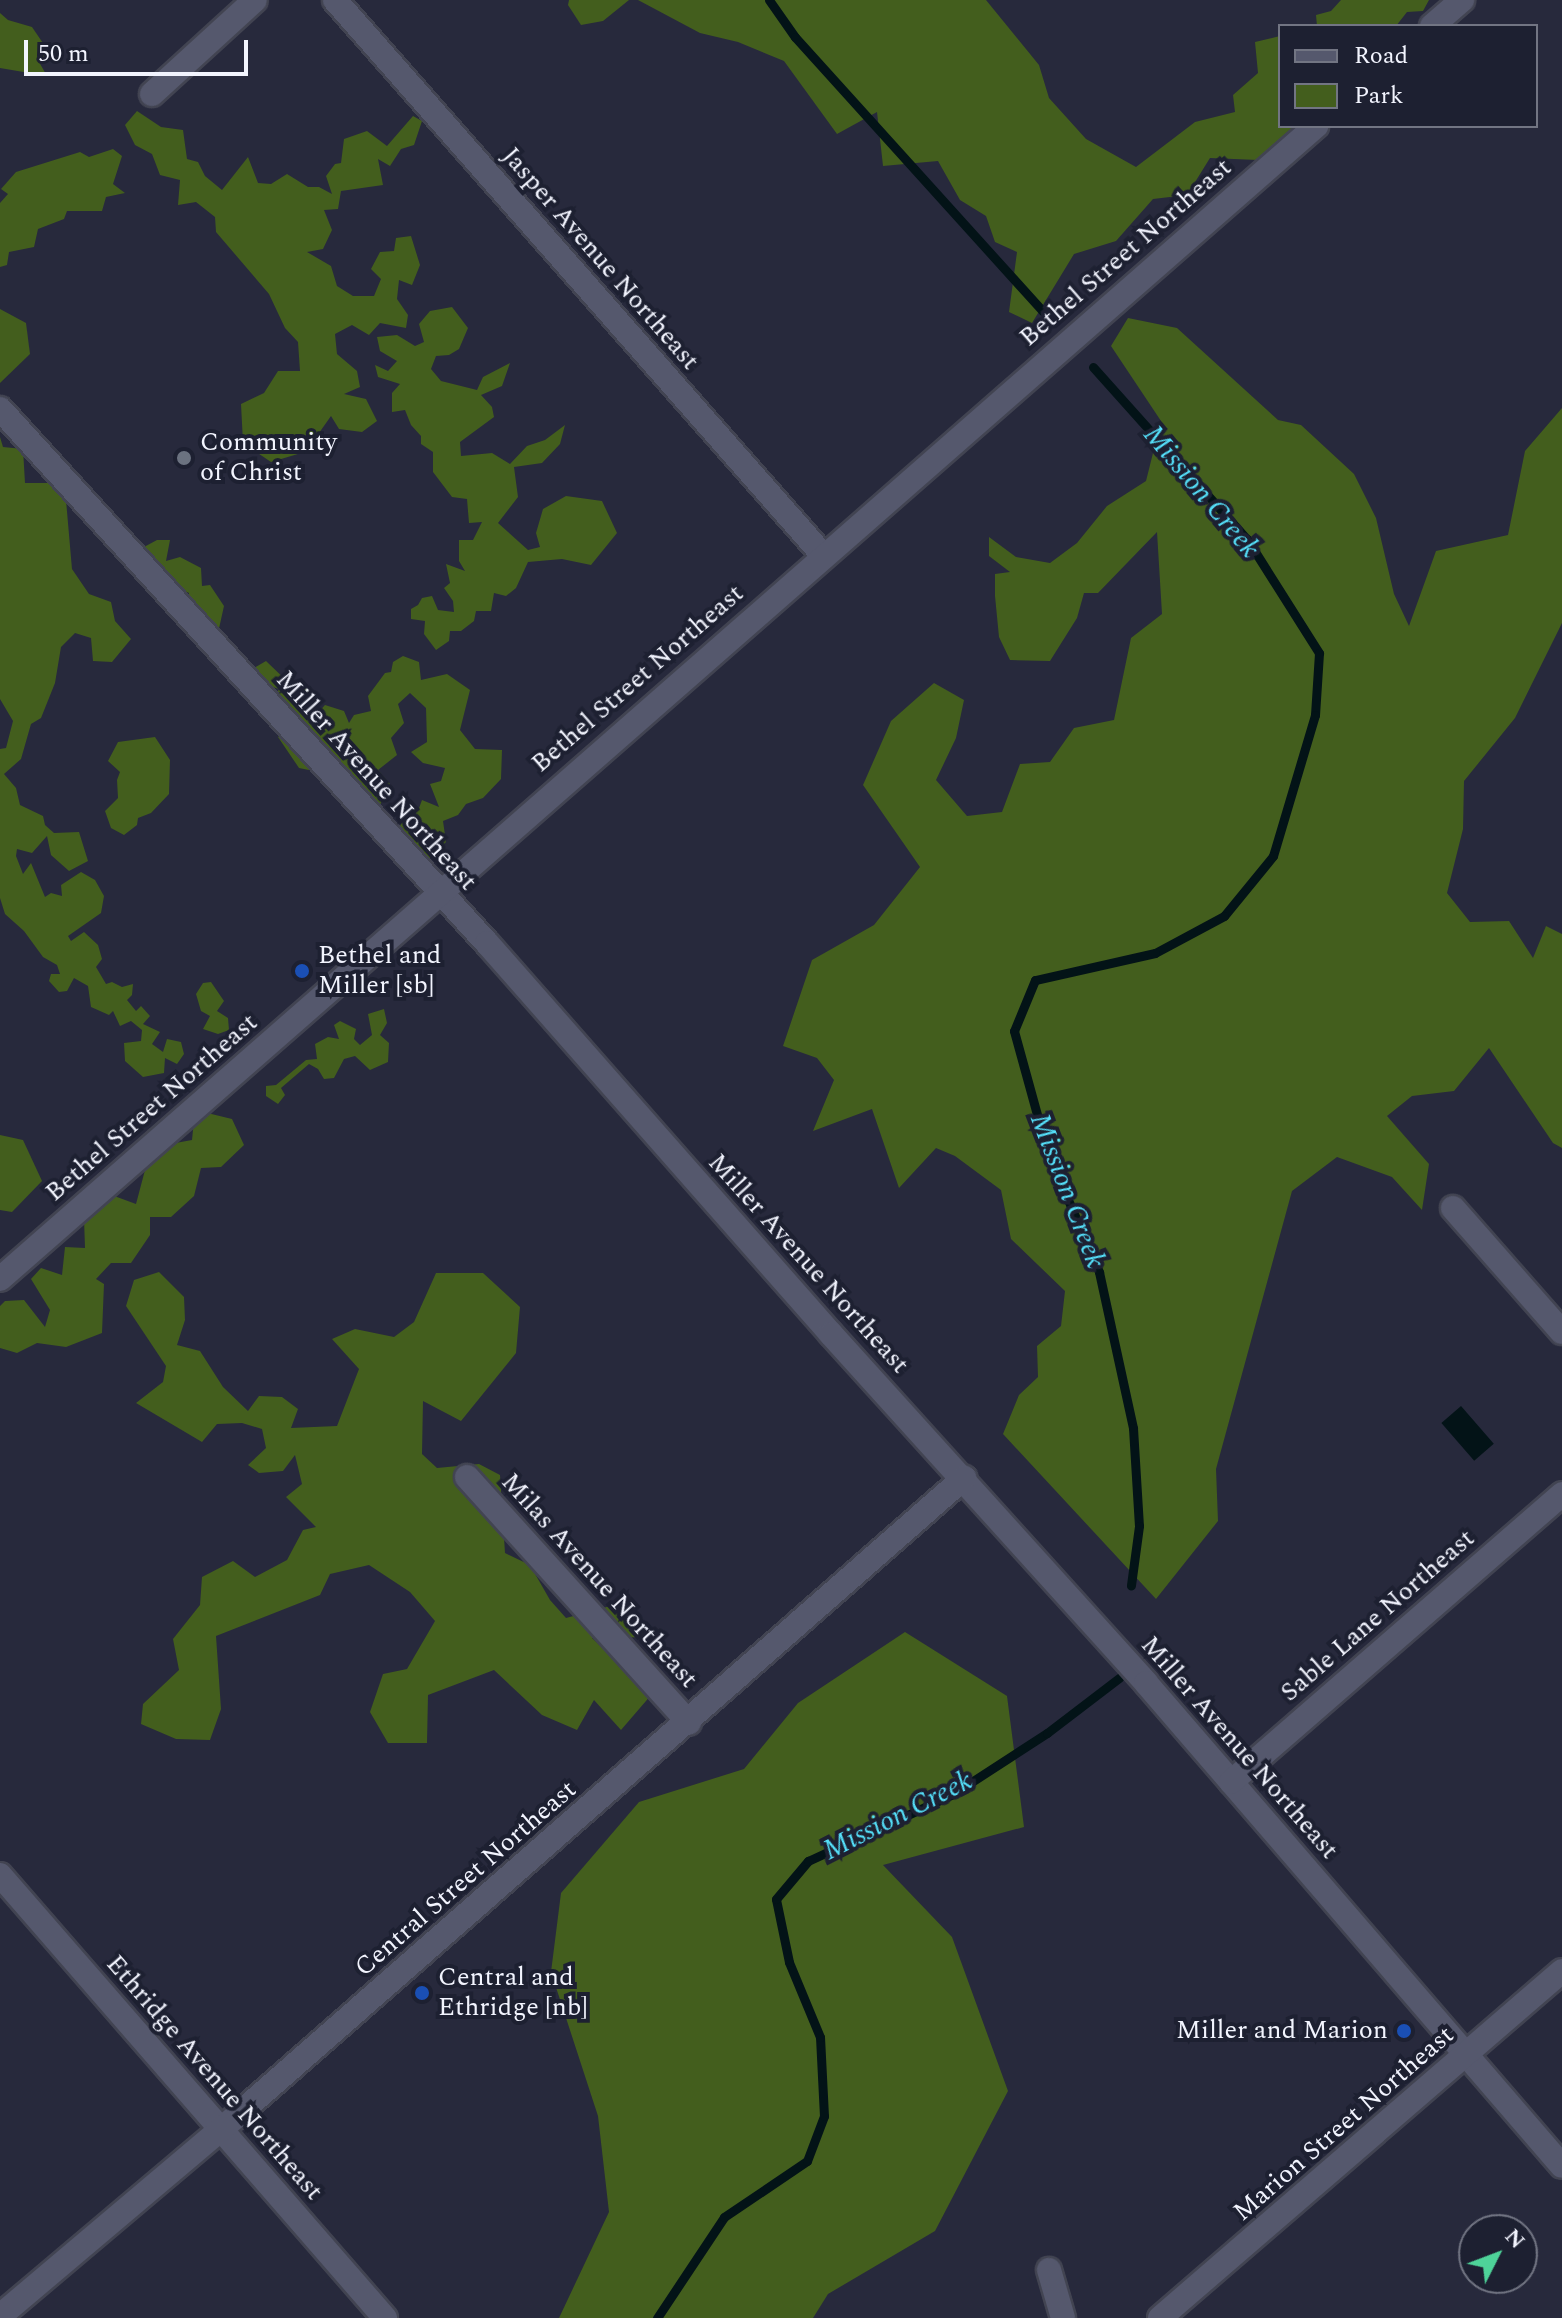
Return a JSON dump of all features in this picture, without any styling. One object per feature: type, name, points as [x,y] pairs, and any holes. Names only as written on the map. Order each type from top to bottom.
[{"type":"street","points":[[152,94],[255,0]]},
{"type":"street","name":"Jasper Avenue Northeast","points":[[335,0],[823,555]]},
{"type":"street","points":[[1434,24],[1462,0]]},
{"type":"street","name":"Bethel Street Northeast","points":[[0,1279],[439,891],[1314,128]]},
{"type":"street","name":"Miller Avenue Northeast","points":[[0,409],[439,891],[964,1478],[1562,2166]]},
{"type":"street","points":[[1453,1208],[1562,1332]]},
{"type":"street","name":"Milas Avenue Northeast","points":[[467,1477],[689,1723]]},
{"type":"street","name":"Central Street Northeast","points":[[0,2316],[689,1723],[964,1478]]},
{"type":"street","name":"Sable Lane Northeast","points":[[1231,1782],[1562,1494]]},
{"type":"street","name":"Ethridge Avenue Northeast","points":[[0,1875],[385,2318]]},
{"type":"street","name":"Marion Street Northeast","points":[[1160,2318],[1562,1971]]},
{"type":"street","points":[[1049,2270],[1063,2318]]},
{"type":"green space","points":[[569,0],[629,0],[603,21],[581,25],[568,5]]},
{"type":"green space","points":[[638,0],[986,0],[1039,65],[1049,98],[1086,139],[1136,167],[1195,122],[1235,112],[1233,95],[1258,73],[1255,42],[1278,36],[1278,128],[1292,128],[1258,160],[1210,158],[1187,195],[1153,199],[1116,241],[1074,254],[1032,323],[1009,312],[1017,252],[995,242],[986,216],[960,200],[938,161],[883,166],[877,112],[837,134],[784,61],[738,42],[700,33]]},
{"type":"green space","points":[[1341,0],[1429,0],[1423,11],[1407,12],[1398,24],[1317,24],[1316,15],[1331,11]]},
{"type":"green space","points":[[0,13],[8,20],[32,27],[49,52],[39,62],[47,76],[0,68]]},
{"type":"green space","points":[[137,111],[161,127],[183,130],[187,159],[198,162],[205,176],[222,190],[248,157],[258,183],[271,184],[287,174],[308,187],[319,187],[332,194],[326,176],[335,164],[341,163],[344,139],[367,131],[387,146],[413,116],[422,121],[414,145],[401,149],[390,166],[378,159],[383,185],[341,191],[338,209],[324,210],[332,230],[323,249],[307,252],[331,266],[337,286],[353,296],[374,296],[381,279],[371,269],[380,252],[394,251],[396,238],[411,236],[420,265],[412,285],[399,280],[397,299],[408,315],[406,328],[380,323],[369,335],[352,325],[335,334],[337,354],[357,371],[360,387],[344,394],[366,399],[377,421],[362,432],[339,429],[331,416],[319,433],[318,448],[271,462],[243,443],[241,404],[264,393],[278,371],[300,371],[298,342],[285,328],[269,294],[216,232],[215,217],[196,202],[178,205],[180,180],[160,175],[152,154],[135,145],[125,125]]},
{"type":"green space","points":[[113,149],[122,156],[113,184],[125,193],[106,197],[102,211],[67,211],[64,219],[38,229],[34,247],[9,252],[7,265],[0,267],[0,203],[8,194],[1,189],[16,172],[80,152],[89,157]]},
{"type":"green space","points":[[452,307],[468,328],[459,349],[449,355],[436,356],[431,369],[441,381],[477,390],[483,377],[510,363],[502,386],[481,395],[492,407],[494,417],[460,442],[461,456],[492,453],[510,464],[527,446],[545,440],[565,425],[560,444],[542,463],[514,467],[518,497],[498,523],[528,550],[540,547],[536,533],[543,509],[566,496],[602,501],[617,533],[591,565],[562,559],[528,562],[516,588],[506,596],[494,593],[491,611],[476,611],[474,621],[461,631],[450,631],[449,641],[436,650],[424,634],[425,621],[411,619],[411,609],[422,598],[432,596],[438,610],[454,612],[453,601],[444,588],[450,583],[446,564],[465,571],[459,561],[459,540],[473,540],[482,522],[469,523],[467,499],[452,497],[433,472],[433,452],[421,444],[421,436],[411,425],[405,410],[392,412],[392,393],[400,384],[378,377],[375,365],[388,371],[397,361],[380,351],[377,337],[397,335],[415,346],[424,342],[419,324],[430,311]]},
{"type":"green space","points":[[0,309],[26,323],[30,354],[0,383]]},
{"type":"green space","points":[[1128,318],[1177,328],[1278,420],[1301,425],[1354,474],[1376,518],[1394,594],[1409,626],[1436,551],[1508,535],[1525,451],[1562,408],[1562,623],[1515,718],[1464,781],[1463,829],[1447,893],[1470,922],[1509,921],[1533,958],[1546,926],[1562,934],[1562,1148],[1553,1143],[1489,1048],[1454,1091],[1412,1096],[1387,1116],[1429,1164],[1422,1210],[1392,1177],[1337,1157],[1292,1191],[1216,1469],[1218,1521],[1156,1599],[1003,1434],[1019,1395],[1038,1377],[1037,1346],[1061,1326],[1065,1291],[1011,1239],[1001,1190],[955,1156],[936,1148],[899,1188],[872,1109],[813,1131],[834,1080],[817,1058],[783,1046],[812,960],[874,925],[920,867],[863,785],[891,721],[934,683],[964,700],[956,738],[936,780],[967,816],[1002,812],[1020,764],[1050,762],[1074,728],[1114,720],[1131,638],[1162,614],[1157,532],[1098,593],[1084,593],[1077,618],[1050,661],[1010,660],[999,637],[995,574],[1010,572],[989,556],[989,537],[1016,557],[1050,563],[1077,543],[1107,506],[1146,481],[1161,421],[1111,346]]},
{"type":"green space","points":[[0,437],[3,447],[23,449],[25,483],[48,483],[66,500],[72,569],[89,594],[111,602],[115,621],[131,639],[112,662],[93,661],[91,638],[75,633],[61,647],[55,683],[41,718],[31,724],[21,759],[4,774],[16,788],[20,805],[43,816],[45,825],[54,833],[79,832],[88,861],[69,871],[51,855],[47,836],[32,853],[17,849],[16,856],[23,874],[31,863],[45,897],[51,893],[62,896],[61,885],[81,872],[95,880],[104,896],[101,913],[68,936],[71,941],[84,932],[98,945],[102,959],[96,967],[106,984],[112,982],[122,987],[133,984],[132,995],[127,1000],[136,1011],[141,1006],[150,1016],[143,1024],[160,1032],[152,1044],[163,1052],[167,1039],[181,1042],[184,1054],[177,1064],[165,1058],[164,1073],[143,1077],[125,1061],[124,1043],[141,1041],[142,1030],[131,1021],[120,1026],[113,1011],[109,1015],[91,1007],[88,986],[74,978],[67,991],[59,992],[49,981],[51,974],[60,974],[57,965],[43,957],[24,931],[5,914],[0,898],[0,749],[6,748],[13,721],[0,699]]},
{"type":"green space","points":[[157,540],[170,540],[166,561],[180,557],[201,568],[202,586],[210,585],[224,606],[218,633],[188,606],[189,593],[169,584],[141,559],[144,547]]},
{"type":"green space","points":[[403,656],[419,662],[421,680],[447,674],[470,690],[460,730],[475,749],[502,750],[501,779],[483,798],[466,804],[458,815],[443,821],[446,842],[426,862],[398,829],[408,813],[418,811],[422,800],[439,807],[430,784],[441,781],[445,768],[423,763],[411,752],[427,742],[426,708],[410,693],[398,704],[404,723],[391,738],[397,755],[378,770],[390,784],[380,805],[347,800],[343,777],[299,768],[278,737],[298,720],[270,712],[279,689],[259,683],[254,668],[266,661],[289,683],[296,681],[318,697],[312,705],[316,715],[325,705],[344,711],[349,723],[354,715],[371,711],[368,696],[385,673],[391,672],[393,662]]},
{"type":"green space","points":[[155,737],[170,760],[169,794],[151,813],[138,818],[137,825],[124,835],[111,828],[105,811],[118,798],[120,772],[108,761],[118,742]]},
{"type":"green space","points":[[211,982],[224,1001],[217,1011],[228,1018],[229,1030],[218,1034],[203,1029],[210,1016],[201,1011],[196,994],[203,983]]},
{"type":"green space","points":[[384,1009],[387,1023],[380,1035],[389,1043],[388,1062],[370,1070],[355,1056],[344,1059],[334,1078],[324,1079],[318,1069],[309,1064],[281,1088],[285,1095],[278,1104],[266,1096],[266,1086],[276,1085],[306,1060],[317,1059],[315,1044],[328,1037],[339,1039],[334,1025],[340,1021],[356,1029],[354,1039],[360,1045],[372,1035],[368,1014]]},
{"type":"green space","points":[[195,1110],[232,1119],[244,1145],[221,1167],[201,1168],[194,1196],[171,1217],[150,1217],[150,1235],[131,1263],[111,1263],[96,1279],[104,1284],[102,1333],[66,1347],[37,1343],[17,1353],[0,1348],[0,1306],[5,1301],[24,1300],[45,1327],[50,1310],[31,1279],[41,1268],[62,1275],[65,1247],[85,1248],[84,1219],[106,1193],[136,1204],[149,1155],[170,1144],[192,1140]]},
{"type":"green space","points":[[0,1135],[23,1140],[42,1181],[12,1212],[0,1210]]},
{"type":"green space","points":[[159,1272],[184,1297],[185,1320],[177,1345],[200,1351],[223,1387],[248,1411],[259,1396],[282,1397],[298,1409],[291,1428],[337,1426],[359,1369],[332,1339],[355,1329],[394,1337],[414,1322],[436,1273],[483,1273],[520,1307],[516,1353],[461,1421],[423,1401],[422,1454],[437,1468],[479,1464],[500,1475],[505,1553],[530,1565],[550,1600],[566,1618],[625,1602],[651,1637],[592,1638],[652,1694],[621,1730],[594,1700],[577,1730],[542,1715],[494,1670],[428,1695],[427,1743],[388,1743],[370,1712],[383,1674],[407,1669],[435,1621],[410,1592],[369,1565],[330,1574],[320,1595],[216,1636],[221,1709],[210,1740],[176,1739],[141,1724],[143,1704],[179,1670],[173,1639],[200,1605],[202,1577],[233,1561],[255,1577],[287,1560],[303,1530],[316,1527],[286,1497],[302,1484],[295,1455],[283,1471],[259,1473],[248,1465],[266,1448],[262,1429],[242,1423],[217,1424],[202,1442],[136,1403],[163,1382],[166,1366],[126,1306],[134,1280]]},
{"type":"green space","points":[[905,1632],[1007,1696],[1024,1827],[883,1865],[952,1937],[1008,2091],[935,2231],[828,2294],[813,2318],[559,2318],[609,2212],[598,2116],[551,1972],[561,1893],[639,1802],[744,1769],[798,1703]]},
{"type":"shaded area","points":[[1461,1406],[1494,1444],[1474,1461],[1441,1423]]},
{"type":"waterway","name":"Mission Creek","points":[[769,0],[795,37],[1043,311]]},
{"type":"waterway","name":"Mission Creek","points":[[1093,367],[1247,539],[1319,653],[1315,715],[1273,856],[1224,916],[1155,953],[1035,980],[1014,1031],[1047,1151],[1099,1272],[1133,1428],[1139,1526],[1131,1585]]},
{"type":"waterway","name":"Mission Creek","points":[[657,2318],[724,2217],[807,2161],[824,2116],[820,2037],[789,1962],[776,1899],[808,1861],[953,1794],[1047,1733],[1119,1678]]},
{"type":"place","name":"Community of Christ","points":[[184,458]]},
{"type":"place","name":"Bethel and Miller [sb]","points":[[302,971]]},
{"type":"place","name":"Central and Ethridge [nb]","points":[[422,1993]]},
{"type":"place","name":"Miller and Marion","points":[[1404,2031]]}]
